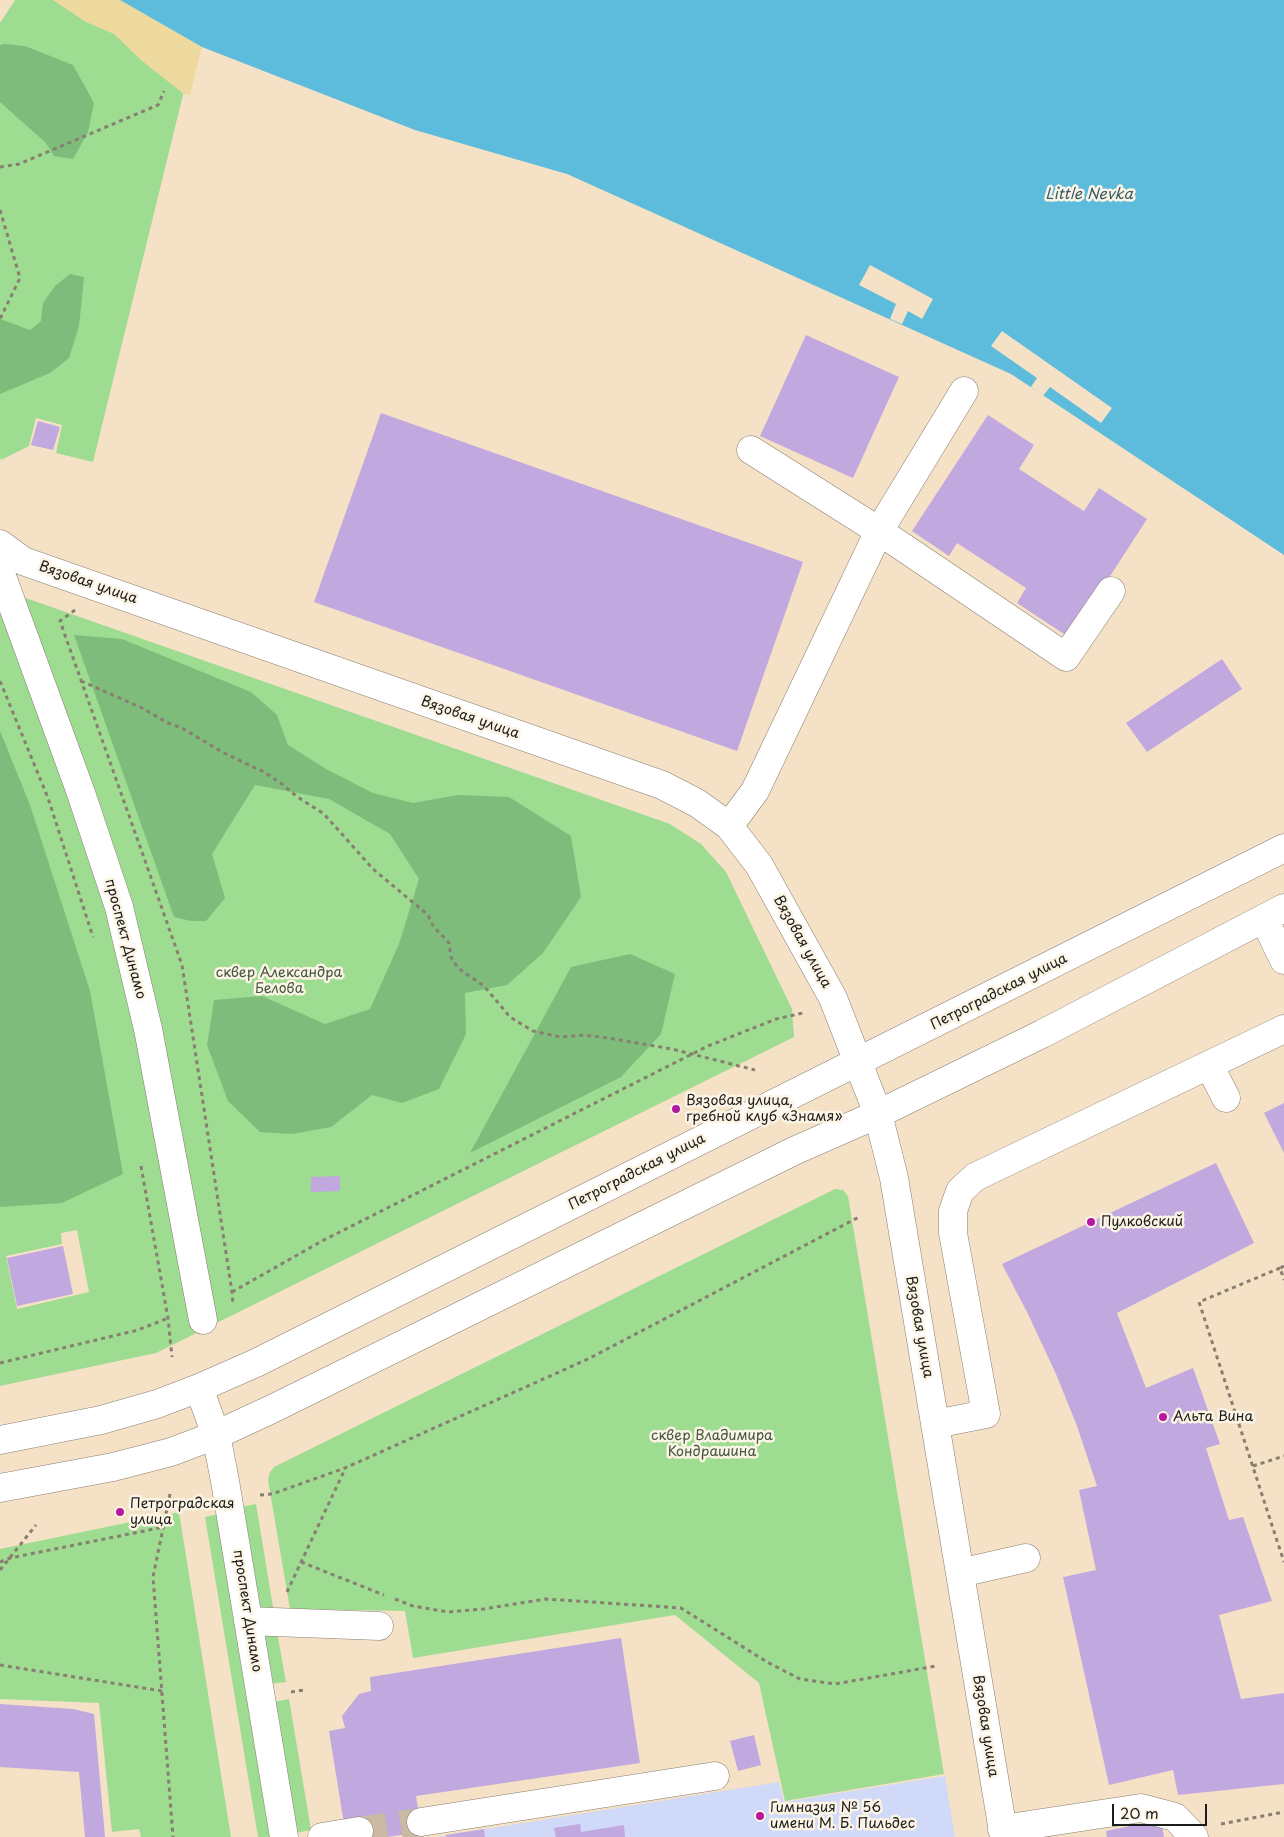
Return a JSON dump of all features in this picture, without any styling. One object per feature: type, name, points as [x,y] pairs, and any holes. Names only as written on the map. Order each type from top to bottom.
[{"type":"street","points":[[729,826],[755,791],[879,531],[964,391]]},
{"type":"street","points":[[751,450],[879,531],[1066,657],[1111,591]]},
{"type":"street","name":"Вязовая улица","points":[[0,544],[23,561],[662,785],[697,803],[729,826],[759,865],[832,998],[878,1114],[894,1178],[1003,1833]]},
{"type":"street","name":"проспект Динамо","points":[[0,571],[81,793],[118,907],[148,1029],[203,1320]]},
{"type":"street","name":"Петроградская улица","points":[[0,1440],[101,1420],[157,1404],[200,1388],[256,1363],[1284,848]]},
{"type":"street","points":[[0,1488],[112,1467],[171,1452],[216,1435],[794,1151],[878,1114],[1033,1038],[1274,913],[1284,960]]},
{"type":"street","points":[[935,1424],[986,1414],[953,1233],[953,1211],[960,1191],[975,1177],[1284,1029]]},
{"type":"street","points":[[1209,1065],[1226,1098]]},
{"type":"street","name":"проспект Динамо","points":[[200,1388],[216,1435],[225,1481],[284,1837]]},
{"type":"street","points":[[960,1574],[1026,1558]]},
{"type":"street","points":[[248,1621],[379,1626]]},
{"type":"street","points":[[421,1822],[716,1776]]},
{"type":"street","points":[[1003,1833],[1141,1808],[1175,1817],[1191,1834]]},
{"type":"street","points":[[322,1837],[359,1831]]},
{"type":"path","points":[[0,167],[19,164],[158,105],[164,91]]},
{"type":"path","points":[[0,210],[20,278],[0,319]]},
{"type":"path","points":[[0,680],[48,798],[94,939]]},
{"type":"path","points":[[81,681],[142,708],[168,723],[182,728],[224,753],[264,772],[324,814],[373,869],[428,915],[433,926],[449,943],[451,957],[458,968],[484,986],[510,1017],[533,1031],[560,1037],[584,1035],[608,1038],[672,1049],[755,1070]]},
{"type":"path","points":[[232,1292],[322,1241],[690,1055],[776,1019],[803,1013]]},
{"type":"path","points":[[140,1162],[168,1318],[172,1357]]},
{"type":"path","points":[[260,1495],[272,1494],[345,1468],[588,1359],[859,1217]]},
{"type":"path","points":[[1284,1266],[1200,1302],[1284,1562]]},
{"type":"path","points":[[1280,1268],[1284,1280]]},
{"type":"path","points":[[0,1363],[138,1330],[168,1318]]},
{"type":"path","points":[[1253,1466],[1284,1456]]},
{"type":"path","points":[[287,1594],[345,1468]]},
{"type":"path","points":[[170,1494],[153,1577],[173,1837]]},
{"type":"path","points":[[0,1570],[36,1525]]},
{"type":"path","points":[[0,1562],[10,1558],[164,1527]]},
{"type":"path","points":[[301,1562],[413,1606],[448,1612],[546,1599],[681,1608],[767,1662],[800,1679],[835,1684],[936,1666]]},
{"type":"path","points":[[0,1665],[162,1691]]},
{"type":"path","points":[[1191,1834],[1284,1812]]},
{"type":"shaded area","name":"Гимназия № 56 имени М. Б. Пильдес","points":[[945,1776],[955,1837],[436,1837],[779,1782],[784,1802]]},
{"type":"green space","points":[[15,0],[95,0],[192,58],[93,462],[56,453],[62,425],[36,418],[29,446],[1,460],[0,457],[0,23]]},
{"type":"green space","points":[[0,45],[25,46],[73,65],[94,103],[88,132],[73,159],[54,156],[46,143],[0,102]]},
{"type":"green space","points":[[70,274],[84,277],[79,326],[69,358],[50,373],[0,394],[0,319],[30,330],[41,321],[43,303],[55,286]]},
{"type":"green space","name":"сквер Александра Белова","points":[[0,589],[670,824],[701,844],[726,872],[792,1009],[794,1037],[156,1353],[0,1386]],"holes":[[[77,1230],[89,1292],[17,1309],[6,1256],[62,1244],[61,1233]]]},
{"type":"green space","points":[[74,635],[122,639],[251,692],[277,715],[288,745],[326,769],[373,793],[413,803],[458,795],[509,797],[571,836],[581,897],[543,953],[507,985],[465,993],[466,1034],[439,1089],[402,1103],[372,1095],[331,1127],[292,1134],[260,1132],[228,1101],[207,1045],[214,1000],[262,996],[325,1024],[370,1009],[399,944],[419,879],[390,834],[329,799],[255,785],[212,854],[225,898],[206,921],[191,921],[174,917]]},
{"type":"green space","points":[[0,731],[30,805],[90,991],[123,1174],[62,1203],[0,1207]]},
{"type":"green space","points":[[630,954],[675,974],[661,1034],[621,1077],[470,1153],[571,967]]},
{"type":"green space","name":"сквер Владимира Кондрашина","points":[[835,1189],[843,1190],[848,1196],[944,1774],[785,1801],[759,1683],[675,1615],[413,1658],[405,1611],[290,1609],[268,1480],[270,1472],[274,1467]]},
{"type":"green space","points":[[256,1504],[274,1613],[257,1613],[241,1507]]},
{"type":"green space","points":[[179,1512],[231,1837],[141,1837],[139,1829],[112,1832],[99,1703],[0,1699],[0,1549]]},
{"type":"green space","points":[[218,1514],[272,1837],[258,1837],[205,1517]]},
{"type":"green space","points":[[262,1631],[277,1632],[286,1682],[271,1684]]},
{"type":"green space","points":[[289,1699],[311,1830],[295,1833],[273,1702]]},
{"type":"sand","points":[[53,0],[120,0],[202,47],[190,95],[184,94],[142,61],[114,34],[86,22]]},
{"type":"water","name":"Little Nevka","points":[[120,0],[1284,0],[1284,555],[1011,374],[567,174],[415,130],[202,47]]},
{"type":"pier","points":[[870,265],[933,299],[922,319],[908,311],[902,324],[890,319],[896,304],[859,285]]},
{"type":"pier","points":[[1002,331],[1112,408],[1101,423],[1050,387],[1043,396],[1031,387],[1037,378],[991,346]]},
{"type":"building","points":[[806,335],[899,377],[853,478],[760,436]]},
{"type":"building","points":[[381,413],[803,562],[737,751],[314,602]]},
{"type":"building","points":[[988,415],[1034,445],[1019,469],[1084,511],[1099,488],[1147,519],[1070,638],[1017,603],[1026,588],[957,543],[949,556],[912,531]]},
{"type":"building","points":[[38,421],[60,427],[53,450],[31,445]]},
{"type":"building","points":[[1222,659],[1242,689],[1147,752],[1126,723]]},
{"type":"building","points":[[1284,1103],[1284,1153],[1264,1113]]},
{"type":"building","points":[[1216,1163],[1254,1243],[1117,1313],[1146,1388],[1193,1368],[1220,1444],[1206,1448],[1229,1520],[1243,1517],[1272,1601],[1219,1615],[1241,1699],[1284,1693],[1284,1784],[1178,1795],[1173,1770],[1109,1785],[1063,1577],[1096,1570],[1079,1490],[1097,1486],[1077,1426],[1056,1374],[1002,1264]]},
{"type":"building","points":[[340,1176],[340,1191],[311,1192],[311,1177]]},
{"type":"building","points":[[63,1246],[73,1294],[17,1306],[7,1258]]},
{"type":"building","points":[[621,1638],[640,1763],[416,1796],[422,1832],[387,1837],[360,1837],[344,1824],[329,1731],[345,1728],[342,1716],[359,1694],[371,1691],[370,1677]]},
{"type":"building","points":[[0,1704],[73,1709],[94,1714],[105,1837],[85,1837],[79,1772],[0,1767]]},
{"type":"building","points":[[754,1735],[761,1765],[738,1771],[730,1741]]},
{"type":"building","points":[[1150,1822],[1162,1826],[1164,1837],[1107,1837],[1106,1831]]},
{"type":"building","points":[[580,1824],[581,1832],[624,1825],[625,1837],[556,1837],[554,1828]]},
{"type":"building","points":[[484,1829],[485,1837],[446,1837],[446,1835]]},
{"type":"tunnel","points":[[359,1831],[421,1822]]},
{"type":"place","name":"Вязовая улица, гребной клуб «Знамя»","points":[[676,1109]]},
{"type":"place","name":"Пулковский","points":[[1091,1222]]},
{"type":"place","name":"Альта Вина","points":[[1163,1417]]},
{"type":"place","name":"Петроградская улица","points":[[120,1512]]},
{"type":"place","name":"Гимназия № 56 имени М. Б. Пильдес","points":[[760,1816]]}]
